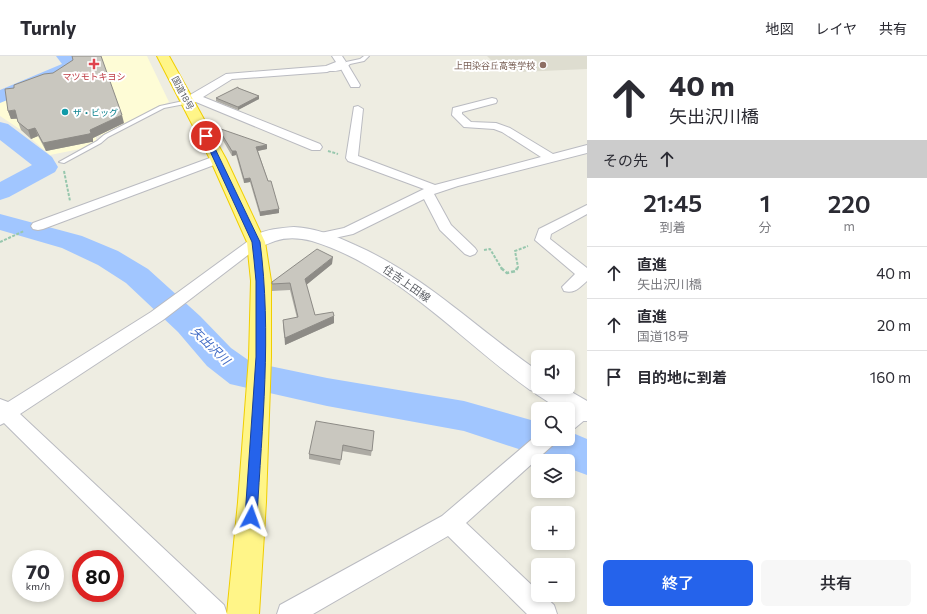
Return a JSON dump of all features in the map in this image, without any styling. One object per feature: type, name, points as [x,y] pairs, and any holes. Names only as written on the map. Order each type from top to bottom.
[{"type":"highway","name":"国道18号","points":[[163,56],[191,100],[256,242],[260,281],[260,357],[252,502],[243,614]]},
{"type":"main road","name":"住吉上田線","points":[[256,242],[273,235],[293,233],[308,234],[352,249],[388,269],[444,310],[531,378]]},
{"type":"main road","points":[[553,394],[579,415]]},
{"type":"street","points":[[191,100],[230,76],[325,69],[340,64],[341,62],[337,56]]},
{"type":"street","points":[[313,57],[325,69]]},
{"type":"street","points":[[345,67],[355,84]]},
{"type":"street","points":[[191,100],[316,147]]},
{"type":"street","points":[[492,101],[457,110],[457,115],[468,126],[496,126],[506,130],[552,159]]},
{"type":"street","points":[[358,109],[352,158],[431,191],[445,227],[470,251]]},
{"type":"street","points":[[321,238],[348,232],[431,191],[453,183],[587,149]]},
{"type":"street","points":[[38,226],[218,159]]},
{"type":"street","points":[[570,287],[585,274],[542,240],[544,232],[587,209]]},
{"type":"street","points":[[215,614],[2,412],[157,316],[256,242]]},
{"type":"street","points":[[289,614],[450,523],[538,446]]},
{"type":"street","points":[[450,523],[545,614]]},
{"type":"lane","points":[[325,69],[340,69],[345,67],[348,63],[362,60],[367,56]]},
{"type":"lane","points":[[62,162],[106,136],[162,107],[191,100]]},
{"type":"path","points":[[316,147],[352,158]]},
{"type":"path","points":[[62,162],[73,214]]},
{"type":"path","points":[[0,242],[11,237]]},
{"type":"path","points":[[470,251],[490,249],[500,268],[507,273],[516,271],[518,267],[515,251],[542,240]]},
{"type":"shaded area","name":"ザ・ビッグ","points":[[78,56],[147,56],[169,102],[103,135],[96,136],[96,142],[80,149],[50,155],[21,130],[0,116],[0,101],[64,74]]},
{"type":"shaded area","name":"上田染谷丘高等学校","points":[[487,56],[587,56],[587,69],[520,72],[494,63]]},
{"type":"building","name":"ザ・ビッグ","points":[[72,56],[101,56],[122,115],[90,130],[91,133],[89,134],[43,143],[35,128],[28,130],[18,122],[15,110],[8,111],[5,89],[14,88],[14,85],[44,74],[53,73],[73,60]]},
{"type":"building","points":[[238,87],[259,96],[238,107],[216,98]]},
{"type":"building","points":[[218,128],[267,145],[256,147],[268,181],[271,181],[279,209],[260,212],[250,178],[244,179],[236,151],[232,151]]},
{"type":"building","points":[[317,249],[333,257],[305,279],[315,315],[333,312],[334,316],[285,338],[283,320],[298,317],[290,283],[272,284],[272,282]]},
{"type":"building","points":[[316,421],[374,431],[372,451],[343,445],[341,460],[309,454]]},
{"type":"waterway","name":"矢出沢川","points":[[0,97],[71,67],[72,61],[65,56]]},
{"type":"waterway","name":"矢出沢川","points":[[0,129],[44,162],[46,167],[0,192]]},
{"type":"waterway","name":"矢出沢川","points":[[0,222],[72,242],[108,258],[137,276],[189,324],[219,357],[242,374],[327,392],[464,416],[531,436]]},
{"type":"waterway","name":"矢出沢川","points":[[562,446],[587,458]]},
{"type":"place","name":"マツモトキヨシ","points":[[94,64]]},
{"type":"place","name":"上田染谷丘高等学校","points":[[543,65]]},
{"type":"place","name":"ザ・ビッグ","points":[[65,112]]},
{"type":"route","points":[[206,136],[256,242],[260,281],[260,357],[251,517]]}]
